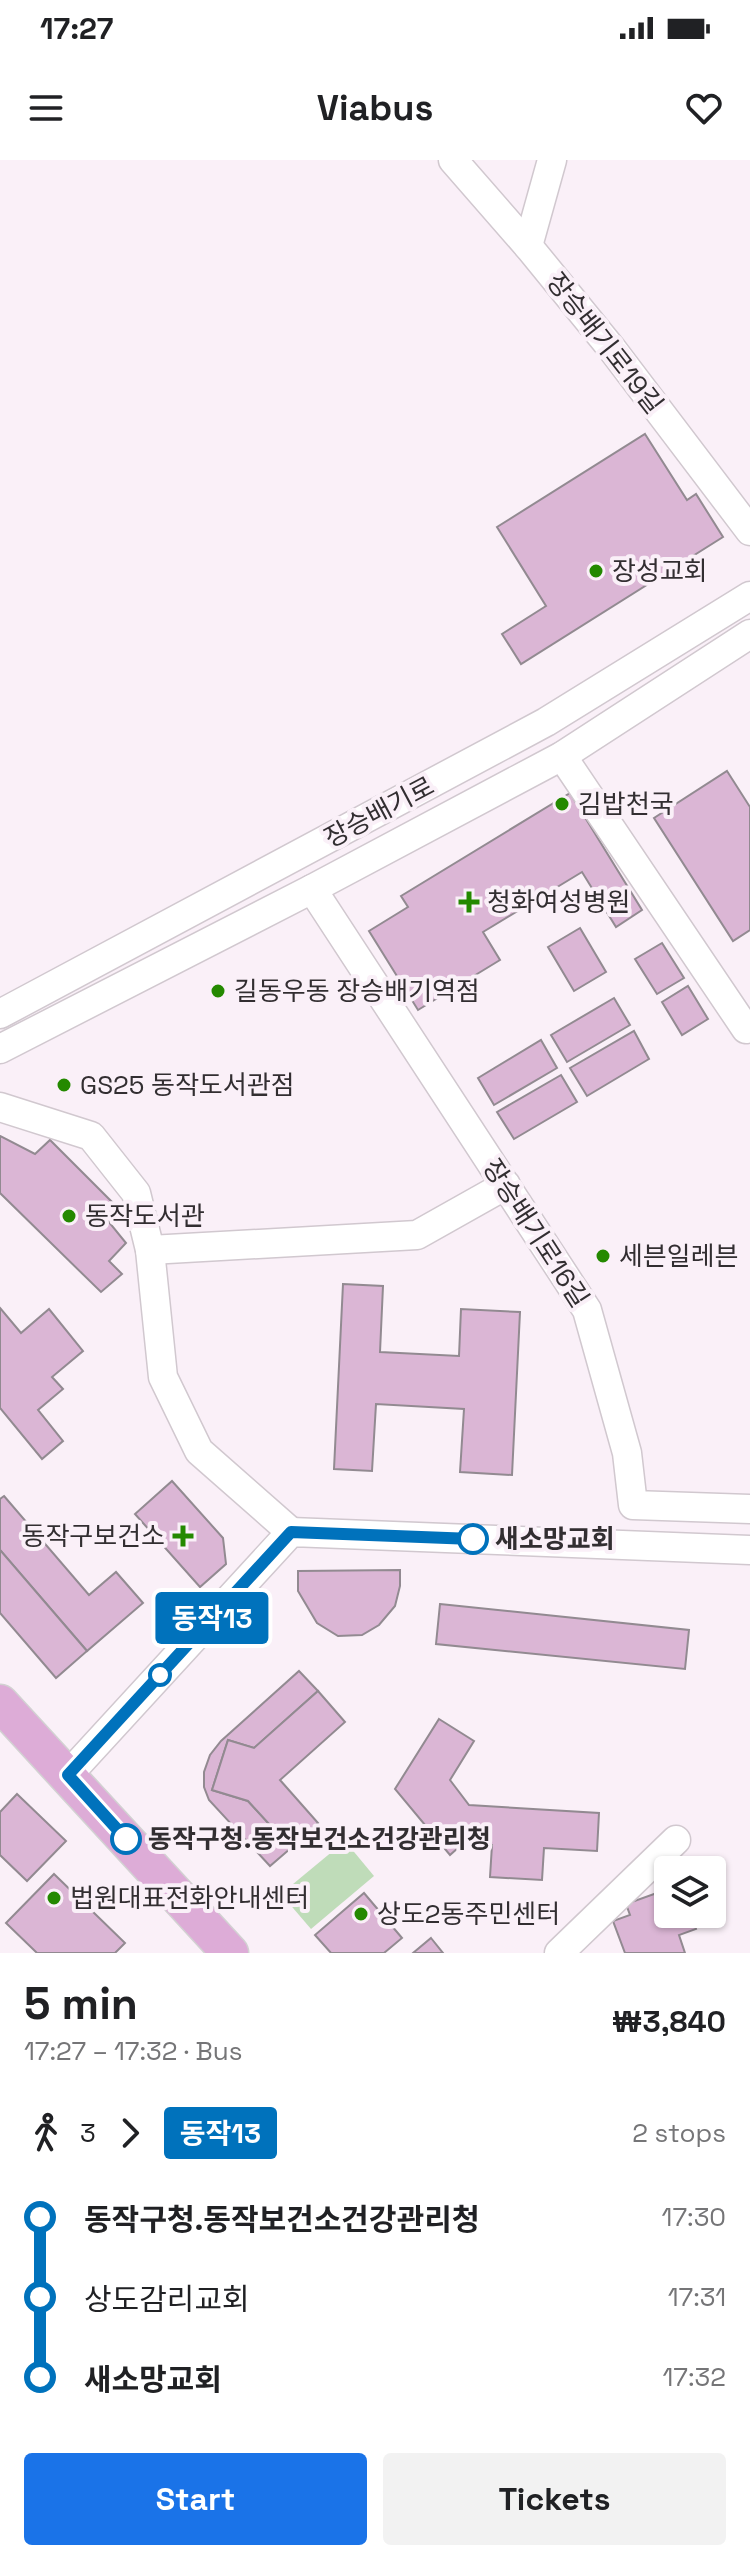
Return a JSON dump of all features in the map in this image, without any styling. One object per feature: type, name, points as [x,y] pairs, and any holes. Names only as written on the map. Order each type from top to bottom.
[{"type":"main road","points":[[0,1703],[230,1953]]},
{"type":"street","name":"장승배기로19길","points":[[453,160],[612,349],[750,531]]},
{"type":"street","points":[[528,246],[552,160]]},
{"type":"street","name":"장승배기로","points":[[0,1014],[546,722],[750,596]]},
{"type":"street","name":"장승배기로","points":[[0,1049],[562,756],[750,634]]},
{"type":"street","points":[[562,756],[748,1028]]},
{"type":"street","name":"장승배기로16길","points":[[312,889],[587,1310],[627,1453],[633,1505],[750,1509]]},
{"type":"street","points":[[0,1107],[91,1136],[136,1193],[150,1250],[163,1377],[199,1451],[291,1532],[750,1550]]},
{"type":"street","points":[[150,1250],[417,1235],[506,1185]]},
{"type":"street","points":[[68,1775],[291,1532]]},
{"type":"street","points":[[559,1953],[676,1840]]},
{"type":"green space","points":[[345,1841],[374,1876],[311,1929],[281,1894]]},
{"type":"building","name":"장성교회","points":[[645,434],[687,500],[696,494],[723,537],[521,664],[502,634],[546,606],[497,527]]},
{"type":"building","points":[[727,771],[750,807],[750,930],[733,941],[654,818]]},
{"type":"building","name":"청화여성병원","points":[[570,793],[642,910],[616,927],[582,872],[483,932],[500,960],[418,1010],[369,931],[408,907],[401,896]]},
{"type":"building","points":[[580,928],[606,972],[574,991],[548,947]]},
{"type":"building","points":[[662,943],[684,978],[657,994],[635,959]]},
{"type":"building","points":[[688,986],[708,1019],[682,1035],[662,1002]]},
{"type":"building","points":[[614,998],[630,1025],[567,1062],[551,1035]]},
{"type":"building","points":[[634,1031],[649,1059],[587,1096],[570,1068]]},
{"type":"building","points":[[541,1040],[557,1068],[494,1105],[478,1078]]},
{"type":"building","points":[[561,1075],[577,1102],[514,1139],[497,1112]]},
{"type":"building","name":"동작도서관","points":[[0,1136],[35,1154],[50,1140],[121,1211],[108,1221],[126,1243],[109,1261],[122,1274],[101,1292],[0,1193]]},
{"type":"building","points":[[343,1284],[383,1286],[380,1352],[459,1356],[461,1309],[520,1312],[512,1475],[460,1472],[464,1409],[376,1404],[372,1471],[334,1469]]},
{"type":"building","points":[[0,1308],[21,1333],[49,1309],[83,1351],[52,1377],[63,1389],[38,1410],[63,1441],[42,1459],[0,1408]]},
{"type":"building","points":[[172,1481],[223,1538],[226,1564],[200,1587],[135,1514]]},
{"type":"building","points":[[4,1496],[89,1595],[116,1572],[143,1603],[87,1651],[0,1550],[0,1499]]},
{"type":"building","points":[[0,1550],[87,1651],[56,1678],[0,1613]]},
{"type":"building","points":[[400,1570],[395,1606],[379,1625],[362,1635],[338,1636],[317,1623],[298,1591],[298,1571]]},
{"type":"building","points":[[440,1604],[689,1630],[685,1669],[436,1644]]},
{"type":"building","points":[[299,1671],[318,1691],[254,1748],[228,1740],[212,1790],[248,1801],[291,1848],[270,1866],[209,1800],[204,1787],[204,1772],[210,1755],[221,1741]]},
{"type":"building","points":[[318,1691],[345,1722],[280,1780],[318,1823],[291,1848],[248,1801],[212,1790],[228,1740],[254,1748]]},
{"type":"building","points":[[439,1719],[474,1741],[450,1780],[469,1805],[599,1813],[597,1851],[544,1848],[542,1880],[490,1877],[492,1845],[469,1838],[450,1855],[395,1789]]},
{"type":"building","points":[[17,1794],[66,1841],[27,1881],[0,1855],[0,1812]]},
{"type":"building","name":"법원대표전화안내센터","points":[[54,1874],[125,1943],[115,1953],[37,1953],[6,1923]]},
{"type":"building","name":"상도2동주민센터","points":[[364,1893],[402,1938],[384,1953],[331,1953],[315,1935]]},
{"type":"building","points":[[654,1894],[654,1928],[696,1928],[679,1935],[685,1953],[625,1953],[613,1921],[630,1915],[626,1904]]},
{"type":"building","points":[[431,1938],[443,1953],[413,1953]]},
{"type":"bus line","name":"동작13","points":[[126,1839],[68,1775],[291,1532],[473,1539]]},
{"type":"place","name":"장성교회","points":[[596,571]]},
{"type":"place","name":"김밥천국","points":[[562,804]]},
{"type":"place","name":"청화여성병원","points":[[469,902]]},
{"type":"place","name":"길동우동 장승배기역점","points":[[218,991]]},
{"type":"place","name":"GS25 동작도서관점","points":[[64,1085]]},
{"type":"place","name":"동작도서관","points":[[69,1216]]},
{"type":"place","name":"세븐일레븐","points":[[603,1256]]},
{"type":"place","name":"동작구보건소","points":[[183,1536]]},
{"type":"place","name":"새소망교회","points":[[473,1539]]},
{"type":"place","name":"동작구청.동작보건소건강관리청","points":[[126,1839]]},
{"type":"place","name":"법원대표전화안내센터","points":[[54,1898]]},
{"type":"place","name":"상도2동주민센터","points":[[361,1914]]}]
